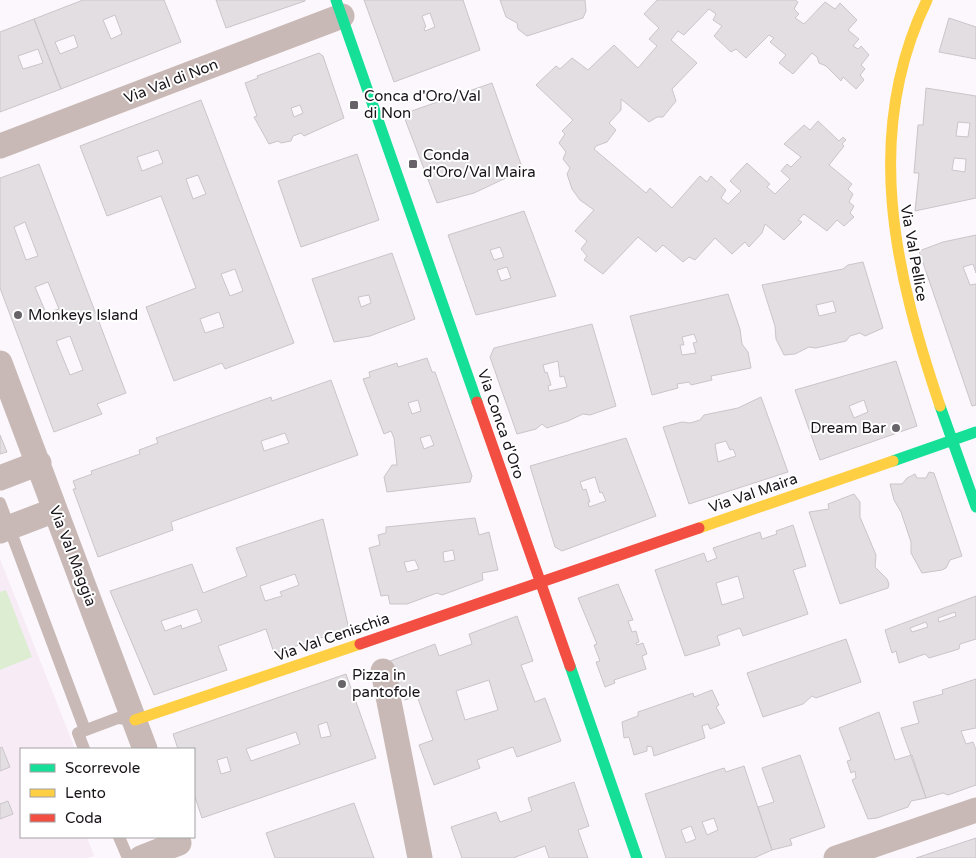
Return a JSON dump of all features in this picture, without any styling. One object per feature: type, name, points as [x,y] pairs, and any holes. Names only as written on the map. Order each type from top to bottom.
[{"type":"street","name":"Via Val Pellice","points":[[927,0],[910,38],[900,76],[889,154],[889,203],[895,252],[907,301],[976,507]]},
{"type":"street","name":"Via Val di Non","points":[[0,146],[339,8]]},
{"type":"street","name":"Via Conca d'Oro","points":[[339,8],[637,858]]},
{"type":"street","name":"Via Val Maggia","points":[[0,363],[145,748]]},
{"type":"street","name":"Via Val Maira","points":[[540,583],[976,432]]},
{"type":"street","points":[[0,478],[38,463]]},
{"type":"street","points":[[5,529],[55,510]]},
{"type":"street","name":"Via Val Cenischia","points":[[135,720],[540,583]]},
{"type":"street","points":[[383,671],[420,858]]},
{"type":"street","points":[[836,858],[976,810]]},
{"type":"street","points":[[141,858],[180,846]]},
{"type":"lane","points":[[0,503],[5,529],[85,730]]},
{"type":"lane","points":[[84,748],[78,733],[118,718],[135,720]]},
{"type":"lane","points":[[119,838],[128,858]]},
{"type":"shaded area","points":[[0,559],[75,748],[20,748],[20,838],[87,838],[94,856],[87,858],[0,858]]},
{"type":"green space","points":[[6,590],[32,657],[0,670],[0,592]]},
{"type":"building","points":[[83,0],[164,0],[181,42],[61,89],[34,19]],"holes":[[[115,15],[122,34],[111,39],[103,20]],[[74,35],[78,47],[60,54],[55,42]]]},
{"type":"building","points":[[216,0],[305,0],[305,1],[226,28]]},
{"type":"building","points":[[364,0],[463,0],[480,50],[394,82]],"holes":[[[430,13],[435,27],[425,31],[424,28],[426,27],[422,16]]]},
{"type":"building","points":[[500,0],[585,0],[586,11],[583,18],[527,36],[518,29],[517,23],[506,17]]},
{"type":"building","points":[[657,0],[795,0],[798,2],[794,9],[799,14],[795,18],[804,24],[825,2],[835,9],[840,3],[857,20],[848,30],[859,39],[853,46],[858,49],[861,46],[869,55],[861,65],[865,69],[860,75],[864,80],[856,89],[843,77],[841,81],[826,66],[819,63],[817,57],[812,53],[793,74],[779,63],[786,55],[770,42],[774,38],[769,35],[746,58],[736,49],[731,52],[714,36],[722,26],[713,20],[716,14],[709,9],[684,35],[678,31],[671,40],[697,63],[672,89],[676,101],[663,117],[657,117],[649,122],[621,99],[621,110],[609,123],[616,130],[607,142],[596,146],[594,149],[646,193],[650,188],[672,208],[700,176],[707,182],[711,176],[726,190],[721,198],[728,204],[741,191],[730,181],[747,163],[770,184],[767,187],[775,194],[790,179],[781,171],[787,164],[791,167],[801,157],[784,144],[804,125],[810,130],[818,121],[839,141],[843,137],[846,140],[842,144],[844,146],[829,165],[852,184],[848,189],[853,194],[849,202],[854,206],[850,213],[854,217],[844,226],[837,220],[827,231],[804,214],[798,220],[802,222],[784,240],[765,224],[762,233],[749,247],[745,242],[732,254],[715,238],[695,260],[689,257],[683,262],[663,245],[656,252],[638,237],[603,274],[584,260],[587,256],[581,249],[587,241],[575,231],[594,210],[580,200],[572,189],[567,174],[570,168],[563,159],[566,152],[559,143],[565,134],[562,131],[573,120],[536,85],[556,66],[560,69],[572,58],[588,70],[614,45],[638,68],[657,46],[649,39],[659,28],[644,14]]},
{"type":"building","points":[[949,18],[976,27],[976,59],[939,52]]},
{"type":"building","points":[[34,19],[61,89],[0,112],[0,32]],"holes":[[[38,49],[43,63],[23,69],[18,56]]]},
{"type":"building","points":[[319,53],[323,56],[344,118],[304,136],[301,133],[293,136],[291,141],[281,143],[278,141],[269,144],[254,117],[257,116],[245,83],[258,78],[257,76]],"holes":[[[300,105],[303,113],[294,117],[291,108]]]},
{"type":"building","points":[[492,83],[523,170],[474,193],[437,203],[403,114]]},
{"type":"building","points":[[926,88],[976,96],[976,198],[915,211],[919,173],[914,173],[918,125],[923,125]],"holes":[[[958,122],[970,123],[968,137],[956,136]],[[954,158],[966,159],[965,172],[952,170]]]},
{"type":"building","points":[[201,100],[294,343],[225,369],[222,363],[174,381],[146,307],[196,288],[161,196],[107,216],[80,146]],"holes":[[[158,150],[163,163],[142,171],[137,157]],[[198,175],[206,194],[193,199],[186,179]],[[235,269],[243,291],[230,296],[221,274]],[[219,312],[224,327],[205,333],[200,319]]]},
{"type":"building","points":[[357,154],[379,220],[301,247],[278,181]]},
{"type":"building","points":[[39,164],[126,393],[97,404],[102,414],[54,432],[0,288],[0,178]],"holes":[[[25,222],[38,256],[26,260],[14,227]],[[48,282],[59,309],[46,313],[35,287]],[[70,336],[83,370],[70,375],[56,341]]]},
{"type":"building","points":[[524,211],[556,296],[476,315],[448,235]],"holes":[[[500,247],[504,257],[494,260],[490,250]],[[507,267],[511,278],[501,281],[497,270]]]},
{"type":"building","points":[[976,235],[976,273],[973,264],[963,267],[970,285],[976,284],[976,405],[972,406],[919,251],[943,242]]},
{"type":"building","points":[[392,253],[415,319],[370,336],[334,342],[312,279]],"holes":[[[369,295],[371,303],[361,307],[358,297]]]},
{"type":"building","points":[[863,262],[883,328],[865,336],[860,333],[850,336],[846,341],[816,348],[809,347],[795,354],[784,355],[776,339],[775,326],[762,285],[843,269],[848,265]],"holes":[[[833,301],[836,312],[819,316],[816,305]]]},
{"type":"building","points":[[728,294],[740,329],[742,344],[748,352],[751,368],[711,376],[712,380],[691,385],[689,382],[677,384],[678,388],[652,395],[630,316]],"holes":[[[694,334],[697,342],[693,343],[696,353],[682,355],[680,345],[684,345],[682,337]]]},
{"type":"building","points":[[592,324],[616,406],[590,415],[583,414],[547,428],[542,424],[536,429],[517,434],[490,357],[494,348]],"holes":[[[558,361],[560,377],[564,376],[567,387],[549,391],[548,386],[551,385],[543,365]]]},
{"type":"building","points":[[427,358],[432,372],[435,372],[472,476],[470,482],[387,492],[384,477],[392,465],[397,465],[394,438],[391,431],[384,434],[363,379],[370,377],[369,372],[397,363],[398,367]],"holes":[[[418,400],[421,411],[412,414],[408,403]],[[430,435],[434,445],[424,449],[420,438]]]},
{"type":"building","points":[[896,361],[917,426],[820,460],[795,390]],"holes":[[[864,400],[868,412],[854,418],[849,406]]]},
{"type":"building","points":[[331,380],[358,455],[171,522],[173,530],[98,557],[73,489],[76,489],[73,481],[92,474],[91,471],[140,454],[139,450],[158,443],[156,438],[271,397],[272,401]],"holes":[[[285,433],[289,443],[264,451],[261,441]]]},
{"type":"building","points":[[761,397],[788,472],[689,504],[663,427],[682,422],[690,423],[700,420],[704,415],[738,408]],"holes":[[[726,441],[730,450],[733,449],[736,456],[718,462],[715,444]]]},
{"type":"building","points":[[0,435],[7,452],[0,454]]},
{"type":"building","points":[[626,438],[656,516],[562,551],[555,547],[530,466]],"holes":[[[595,477],[600,493],[602,492],[606,501],[589,507],[588,502],[590,502],[586,489],[583,490],[580,482]]]},
{"type":"building","points":[[929,472],[934,473],[962,556],[950,560],[946,568],[942,570],[922,573],[911,553],[911,542],[901,512],[894,500],[890,484],[902,484],[907,478],[915,474],[917,478],[926,478]]},
{"type":"building","points":[[854,494],[860,502],[860,517],[876,555],[875,567],[887,579],[889,584],[888,588],[840,604],[809,512],[829,509],[828,504]]},
{"type":"building","points":[[475,518],[479,535],[489,532],[498,570],[482,573],[483,580],[442,595],[437,593],[407,604],[390,604],[388,595],[381,596],[369,548],[380,545],[378,535],[386,533],[386,527]],"holes":[[[453,550],[455,560],[444,562],[443,552]],[[415,560],[419,569],[407,572],[404,562]]]},
{"type":"building","points":[[323,519],[349,629],[274,653],[266,629],[218,646],[227,670],[154,695],[110,591],[192,564],[203,593],[247,576],[236,548]],"holes":[[[295,574],[299,585],[280,592],[282,596],[265,601],[260,586]],[[197,609],[202,622],[182,629],[181,625],[165,631],[161,621]]]},
{"type":"building","points":[[793,525],[806,566],[793,570],[808,614],[743,636],[740,628],[717,636],[720,645],[685,656],[655,570],[704,553],[707,562],[717,558],[713,548],[760,532],[762,539],[777,534],[776,531]],"holes":[[[738,576],[744,598],[722,605],[716,583]]]},
{"type":"building","points":[[618,584],[633,620],[628,621],[632,632],[636,631],[639,642],[636,643],[637,645],[643,643],[647,654],[642,656],[646,669],[614,680],[615,683],[605,687],[596,662],[600,661],[594,645],[597,644],[578,598]]},
{"type":"building","points":[[976,596],[976,639],[960,644],[959,649],[929,658],[925,654],[899,663],[896,651],[892,653],[885,630]],"holes":[[[955,612],[956,616],[939,622],[938,618]],[[926,622],[928,627],[912,632],[910,628]]]},
{"type":"building","points":[[517,616],[533,661],[521,665],[535,702],[545,698],[561,741],[517,757],[513,747],[477,760],[480,768],[434,785],[419,745],[433,740],[417,696],[405,700],[390,661],[435,644],[439,656],[472,644],[469,634]],"holes":[[[489,680],[498,710],[465,720],[456,691]]]},
{"type":"building","points":[[846,639],[861,682],[816,698],[812,696],[803,704],[763,717],[747,673]]},
{"type":"building","points":[[346,674],[376,758],[202,818],[195,797],[195,748],[178,748],[173,734]],"holes":[[[327,722],[331,736],[321,738],[318,725]],[[296,732],[300,744],[251,761],[246,749]],[[227,757],[231,771],[221,774],[217,760]]]},
{"type":"building","points":[[976,679],[976,728],[961,731],[966,744],[973,742],[976,750],[976,785],[948,795],[943,793],[926,798],[901,728],[919,723],[913,702],[943,694],[942,690]]},
{"type":"building","points":[[712,690],[719,705],[716,707],[725,723],[710,729],[708,724],[702,726],[705,738],[654,756],[652,747],[647,746],[647,751],[634,755],[629,737],[624,738],[622,722],[638,716],[638,712],[693,693],[694,697]]},
{"type":"building","points":[[879,712],[895,760],[912,755],[926,798],[911,801],[908,807],[877,818],[868,819],[852,780],[856,778],[855,771],[851,773],[847,761],[851,760],[839,728]]},
{"type":"building","points":[[2,747],[10,767],[0,771],[0,748]]},
{"type":"building","points":[[800,755],[825,827],[790,839],[792,845],[772,850],[758,807],[774,802],[762,768]]},
{"type":"building","points":[[744,766],[772,850],[754,858],[666,858],[645,794],[724,768],[726,772]],"holes":[[[714,818],[718,830],[707,835],[702,822]],[[691,826],[696,839],[686,843],[681,830]]]},
{"type":"building","points":[[574,782],[589,826],[578,830],[588,858],[549,858],[545,846],[513,858],[462,858],[451,827],[496,812],[500,822],[532,811],[528,798]]},
{"type":"building","points":[[8,801],[13,814],[0,819],[0,804]]},
{"type":"building","points":[[354,803],[374,858],[275,858],[266,833]]},
{"type":"building","points":[[976,838],[976,858],[916,858]]},
{"type":"traffic: fast","points":[[336,0],[477,402]]},
{"type":"traffic: fast","points":[[940,406],[976,507]]},
{"type":"traffic: fast","points":[[893,461],[976,432]]},
{"type":"traffic: fast","points":[[570,666],[637,858]]},
{"type":"traffic: slow","points":[[927,0],[907,50],[895,101],[891,152],[892,203],[899,254],[910,305],[940,406]]},
{"type":"traffic: slow","points":[[699,528],[893,461]]},
{"type":"traffic: slow","points":[[135,720],[360,644]]},
{"type":"traffic: jam","points":[[477,402],[570,666]]},
{"type":"traffic: jam","points":[[360,644],[699,528]]},
{"type":"place","name":"Conca d'Oro/Val di Non","points":[[354,105]]},
{"type":"place","name":"Conda d'Oro/Val Maira","points":[[413,164]]},
{"type":"place","name":"Monkeys Island","points":[[18,315]]},
{"type":"place","name":"Dream Bar","points":[[896,428]]},
{"type":"place","name":"Pizza in pantofole","points":[[342,684]]}]
